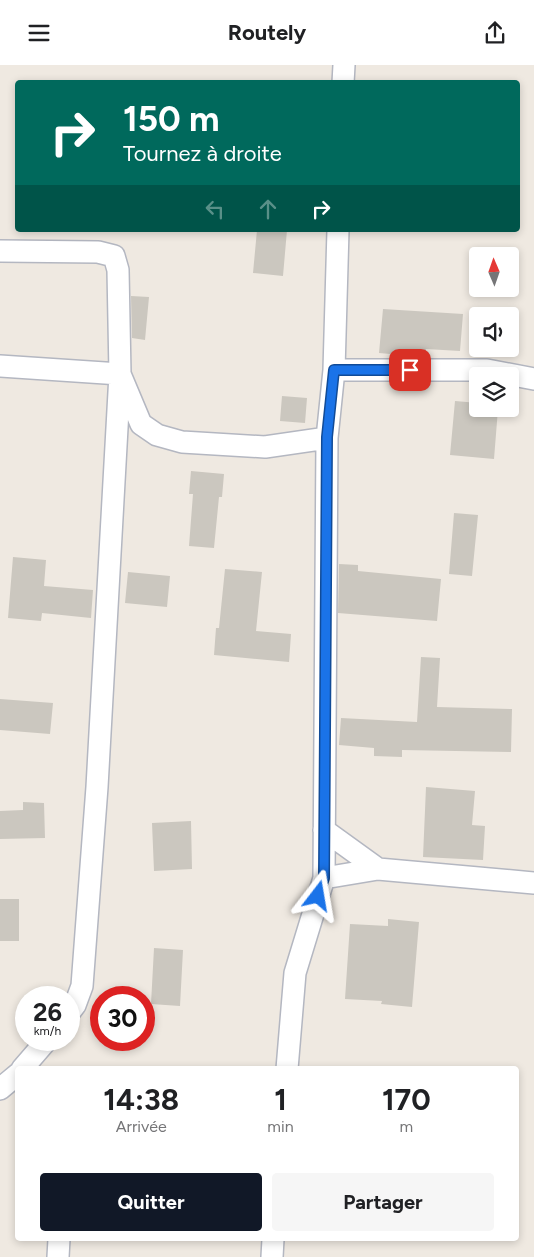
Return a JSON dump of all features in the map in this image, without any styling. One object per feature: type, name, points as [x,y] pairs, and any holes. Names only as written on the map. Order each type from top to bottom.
[{"type":"street","points":[[343,80],[344,65]]},
{"type":"street","points":[[287,1066],[295,973],[324,878],[327,437],[334,370],[338,232]]},
{"type":"street","points":[[0,251],[98,252],[114,257],[118,270],[120,374],[84,968],[80,991]]},
{"type":"street","points":[[0,366],[120,374]]},
{"type":"street","points":[[334,370],[486,370],[534,379]]},
{"type":"street","points":[[120,374],[141,424],[156,435],[182,442],[265,447],[327,437]]},
{"type":"street","points":[[324,830],[378,869]]},
{"type":"street","points":[[324,878],[378,869],[534,883]]},
{"type":"street","points":[[25,1066],[38,1051]]},
{"type":"street","points":[[0,1090],[15,1077]]},
{"type":"street","points":[[0,1090],[15,1091]]},
{"type":"street","points":[[58,1257],[59,1241]]},
{"type":"street","points":[[272,1257],[273,1241]]},
{"type":"building","points":[[257,232],[287,232],[283,276],[253,273]]},
{"type":"building","points":[[131,296],[149,297],[145,340],[132,338]]},
{"type":"building","points":[[383,309],[463,314],[460,351],[426,349],[426,357],[379,353]]},
{"type":"building","points":[[282,396],[307,398],[305,423],[280,421]]},
{"type":"building","points":[[455,401],[469,402],[469,417],[497,417],[494,459],[450,455]]},
{"type":"building","points":[[191,471],[224,474],[222,497],[219,497],[214,548],[189,546],[193,494],[189,494]]},
{"type":"building","points":[[454,513],[478,515],[472,576],[449,574]]},
{"type":"building","points":[[13,557],[46,560],[44,586],[93,590],[91,618],[42,613],[41,621],[8,618]]},
{"type":"building","points":[[339,564],[358,565],[358,571],[441,579],[437,621],[338,613]]},
{"type":"building","points":[[225,569],[262,572],[256,631],[291,634],[289,662],[214,655],[216,628],[219,628]]},
{"type":"building","points":[[128,572],[170,576],[167,607],[125,603]]},
{"type":"building","points":[[421,657],[440,658],[437,707],[512,709],[511,752],[402,750],[402,757],[374,756],[374,748],[339,745],[341,718],[417,722]]},
{"type":"building","points":[[0,699],[53,703],[50,734],[0,730]]},
{"type":"building","points":[[426,787],[475,791],[472,825],[485,826],[483,860],[423,857]]},
{"type":"building","points":[[23,802],[44,803],[45,838],[0,839],[0,811],[23,810]]},
{"type":"building","points":[[191,821],[192,869],[154,871],[152,823]]},
{"type":"building","points":[[0,899],[19,899],[19,941],[0,941]]},
{"type":"building","points":[[388,919],[419,922],[412,1007],[381,1004],[382,1001],[345,999],[350,924],[388,926]]},
{"type":"building","points":[[154,948],[183,950],[180,1006],[155,1004],[155,986],[152,986]]},
{"type":"route","points":[[318,896],[324,878],[327,437],[334,370],[410,370]]}]
